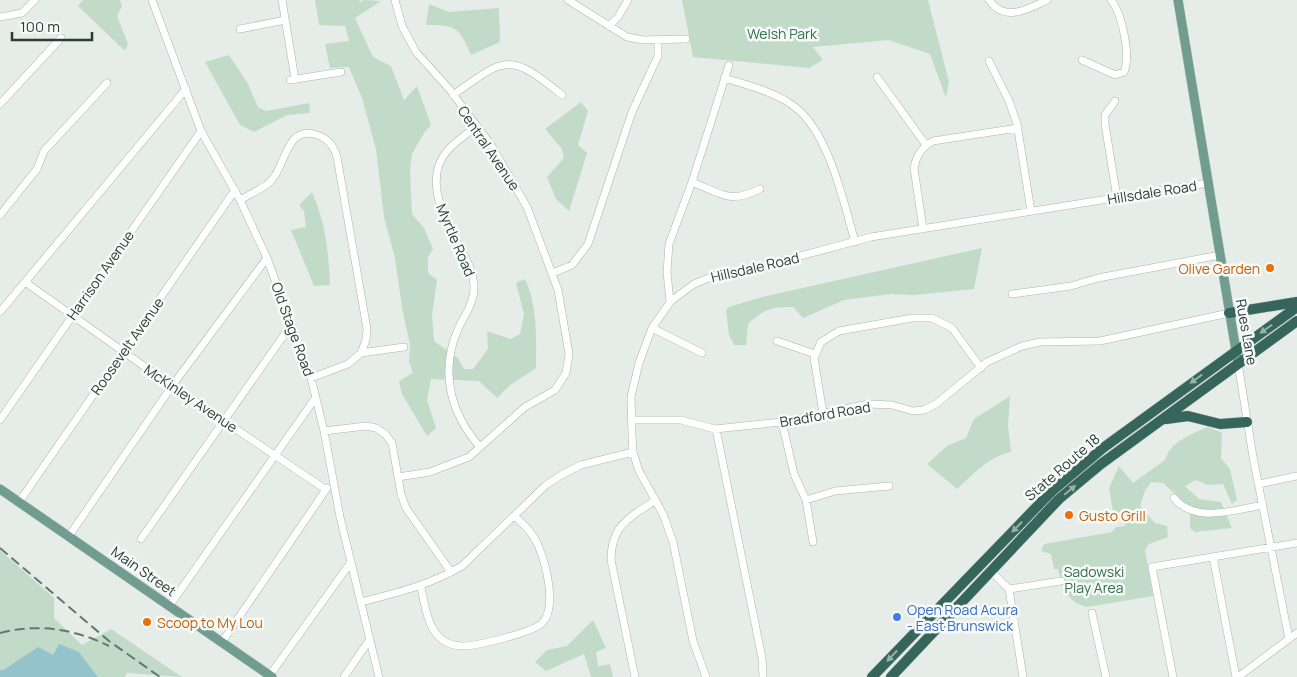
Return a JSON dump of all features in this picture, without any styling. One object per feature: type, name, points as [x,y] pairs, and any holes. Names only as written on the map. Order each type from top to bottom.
[{"type":"highway","points":[[1229,313],[1297,302]]},
{"type":"highway","name":"State Route 18","points":[[872,677],[1052,491],[1103,448],[1297,307]]},
{"type":"highway","name":"State Route 18","points":[[891,677],[1059,499],[1101,464],[1297,321]]},
{"type":"highway","points":[[1146,431],[1164,420],[1185,416],[1220,424],[1248,422]]},
{"type":"main road","name":"Rues Lane","points":[[1178,0],[1238,363]]},
{"type":"main road","name":"Main Street","points":[[0,489],[271,676]]},
{"type":"street","points":[[0,17],[22,13],[35,0]]},
{"type":"street","name":"Old Stage Road","points":[[152,0],[201,130],[235,190],[266,258],[311,378],[324,431],[350,562],[379,677]]},
{"type":"street","points":[[282,0],[292,80],[341,72]]},
{"type":"street","name":"Central Avenue","points":[[395,0],[402,26],[416,52],[453,95],[505,165],[527,207],[553,273],[564,320],[568,348],[566,373],[551,393],[525,407],[469,456],[446,467],[398,477]]},
{"type":"street","points":[[568,0],[628,37],[658,40],[686,39]]},
{"type":"street","points":[[609,26],[618,17],[628,0]]},
{"type":"street","points":[[989,0],[998,9],[1012,13],[1022,11],[1047,0]]},
{"type":"street","points":[[1082,60],[1115,75],[1124,72],[1126,60],[1121,20],[1111,0]]},
{"type":"street","points":[[240,29],[285,20]]},
{"type":"street","points":[[0,104],[62,38]]},
{"type":"street","points":[[553,273],[576,261],[588,244],[632,112],[658,56],[658,40]]},
{"type":"street","points":[[989,61],[1009,101],[1018,128],[1031,212]]},
{"type":"street","points":[[453,95],[488,69],[505,64],[516,65],[533,71],[562,95]]},
{"type":"street","points":[[670,302],[667,266],[669,244],[692,182],[729,65]]},
{"type":"street","points":[[877,77],[926,145]]},
{"type":"street","points":[[724,78],[789,103],[804,115],[831,160],[856,242]]},
{"type":"street","points":[[0,215],[37,169],[44,151],[107,83]]},
{"type":"street","points":[[0,312],[186,89]]},
{"type":"street","points":[[1115,101],[1105,115],[1105,124],[1117,198]]},
{"type":"street","name":"Myrtle Road","points":[[477,126],[445,154],[438,168],[435,183],[438,199],[469,264],[474,279],[472,300],[455,336],[449,359],[448,375],[451,397],[459,418],[480,447]]},
{"type":"street","points":[[923,229],[914,168],[916,158],[926,145],[932,141],[1018,128]]},
{"type":"street","name":"Harrison Avenue","points":[[0,420],[201,130]]},
{"type":"street","points":[[240,200],[270,183],[276,174],[287,147],[297,138],[306,133],[313,134],[329,142],[337,157],[367,329],[366,340],[360,353],[348,364],[311,378]]},
{"type":"street","points":[[692,182],[734,198],[744,197],[760,189]]},
{"type":"street","name":"Hillsdale Road","points":[[706,677],[693,641],[674,542],[663,514],[643,480],[633,452],[630,420],[634,381],[652,328],[670,302],[694,284],[716,275],[744,271],[871,238],[1208,183]]},
{"type":"street","name":"Roosevelt Avenue","points":[[19,502],[235,190]]},
{"type":"street","points":[[1012,294],[1071,286],[1098,278],[1220,256]]},
{"type":"street","points":[[69,536],[172,386],[266,258]]},
{"type":"street","name":"McKinley Avenue","points":[[25,282],[172,386],[325,489]]},
{"type":"street","name":"Bradford Road","points":[[630,420],[681,420],[716,429],[782,422],[876,404],[913,411],[924,410],[936,404],[981,368],[1001,355],[1022,346],[1040,342],[1090,342],[1229,313]]},
{"type":"street","points":[[823,413],[814,365],[815,354],[826,337],[838,331],[927,317],[941,320],[952,328],[981,368]]},
{"type":"street","points":[[141,539],[291,325]]},
{"type":"street","points":[[652,328],[702,353]]},
{"type":"street","points":[[777,341],[815,354]]},
{"type":"street","points":[[360,353],[404,347]]},
{"type":"street","name":"Rues Lane","points":[[1238,363],[1289,639]]},
{"type":"street","points":[[170,605],[316,396]]},
{"type":"street","points":[[782,422],[794,474],[806,500],[813,542]]},
{"type":"street","points":[[324,431],[366,426],[376,428],[385,434],[392,443],[406,508],[451,572]]},
{"type":"street","points":[[716,429],[762,658],[763,677]]},
{"type":"street","points":[[361,602],[421,587],[462,566],[546,485],[581,465],[633,452]]},
{"type":"street","points":[[1259,484],[1297,476]]},
{"type":"street","points":[[222,642],[325,489],[333,483]]},
{"type":"street","points":[[806,500],[842,489],[889,486]]},
{"type":"street","points":[[1174,498],[1182,507],[1193,512],[1206,514],[1263,505]]},
{"type":"street","points":[[635,677],[611,560],[611,549],[614,537],[627,519],[655,501]]},
{"type":"street","points":[[421,587],[431,625],[438,636],[450,644],[466,646],[518,633],[542,624],[548,616],[551,597],[538,545],[530,530],[514,516]]},
{"type":"street","points":[[1173,677],[1152,567],[1297,544]]},
{"type":"street","points":[[1213,557],[1237,677],[1297,633]]},
{"type":"street","points":[[271,676],[350,562]]},
{"type":"street","points":[[991,571],[1009,589],[1023,677]]},
{"type":"street","points":[[1009,589],[1060,581]]},
{"type":"street","points":[[1092,613],[1106,677]]},
{"type":"street","points":[[344,677],[370,639]]},
{"type":"green space","points":[[83,0],[120,0],[122,6],[117,16],[128,44],[125,51],[78,6]]},
{"type":"green space","points":[[315,0],[381,1],[355,18],[373,57],[391,66],[404,100],[417,86],[431,125],[412,154],[410,169],[412,214],[424,228],[433,249],[428,257],[428,273],[437,280],[432,315],[434,341],[458,358],[464,369],[473,369],[488,349],[487,331],[511,339],[520,334],[524,314],[516,283],[525,279],[532,300],[535,323],[536,368],[509,386],[497,398],[479,381],[431,379],[427,400],[436,428],[427,436],[402,394],[399,381],[413,373],[409,362],[410,345],[402,308],[395,258],[384,217],[376,149],[362,98],[349,67],[330,68],[325,44],[349,41],[345,26],[319,25]]},
{"type":"green space","name":"Welsh Park","points":[[682,0],[928,0],[949,82],[946,98],[930,54],[889,40],[813,47],[823,60],[809,68],[693,57]]},
{"type":"green space","points":[[429,4],[449,12],[499,8],[500,42],[471,55],[460,33],[456,30],[451,27],[426,25]]},
{"type":"green space","points":[[229,55],[248,84],[258,107],[266,111],[309,103],[310,113],[287,115],[254,132],[240,125],[205,62]]},
{"type":"green space","points":[[581,102],[588,111],[578,145],[587,153],[569,211],[556,199],[547,177],[564,158],[562,149],[545,129]]},
{"type":"green space","points":[[312,192],[326,237],[330,285],[314,286],[291,230],[306,227],[304,211],[299,205]]},
{"type":"green space","points":[[982,248],[974,289],[914,295],[891,294],[844,300],[803,318],[793,307],[773,308],[758,315],[748,324],[746,345],[734,345],[729,335],[726,310],[729,307],[762,297]]},
{"type":"green space","points":[[1010,396],[1008,425],[1011,452],[988,462],[957,489],[927,464],[947,446],[966,438],[974,419]]},
{"type":"green space","name":"Sadowski Play Area","points":[[1208,427],[1222,433],[1221,458],[1230,469],[1237,500],[1232,504],[1223,484],[1208,485],[1196,480],[1185,486],[1199,499],[1221,502],[1232,528],[1195,532],[1190,528],[1190,508],[1163,483],[1151,482],[1145,491],[1140,506],[1155,523],[1167,526],[1168,537],[1149,544],[1145,550],[1153,596],[1087,607],[1075,602],[1066,593],[1058,569],[1054,569],[1051,554],[1041,551],[1044,544],[1112,532],[1116,527],[1126,526],[1119,519],[1115,522],[1109,488],[1119,466],[1133,483],[1165,460],[1176,443]]},
{"type":"green space","points":[[0,550],[54,598],[54,618],[82,645],[111,629],[182,677],[127,673],[125,677],[98,677],[79,652],[53,655],[0,670]]},
{"type":"green space","points":[[593,620],[606,648],[596,652],[598,666],[610,664],[613,677],[591,677],[584,654],[546,671],[535,662],[547,650],[567,646]]},
{"type":"water","points":[[59,644],[79,652],[98,677],[0,677],[0,670],[5,669],[38,647],[53,655]]},
{"type":"railway","points":[[0,548],[109,641],[160,677]]},
{"type":"railway","points":[[0,633],[28,628],[56,629],[83,635],[109,646]]},
{"type":"place","name":"Olive Garden","points":[[1270,268]]},
{"type":"place","name":"Gusto Grill","points":[[1069,515]]},
{"type":"place","name":"Open Road Acura - East Brunswick","points":[[897,617]]},
{"type":"place","name":"Scoop to My Lou","points":[[147,622]]}]
